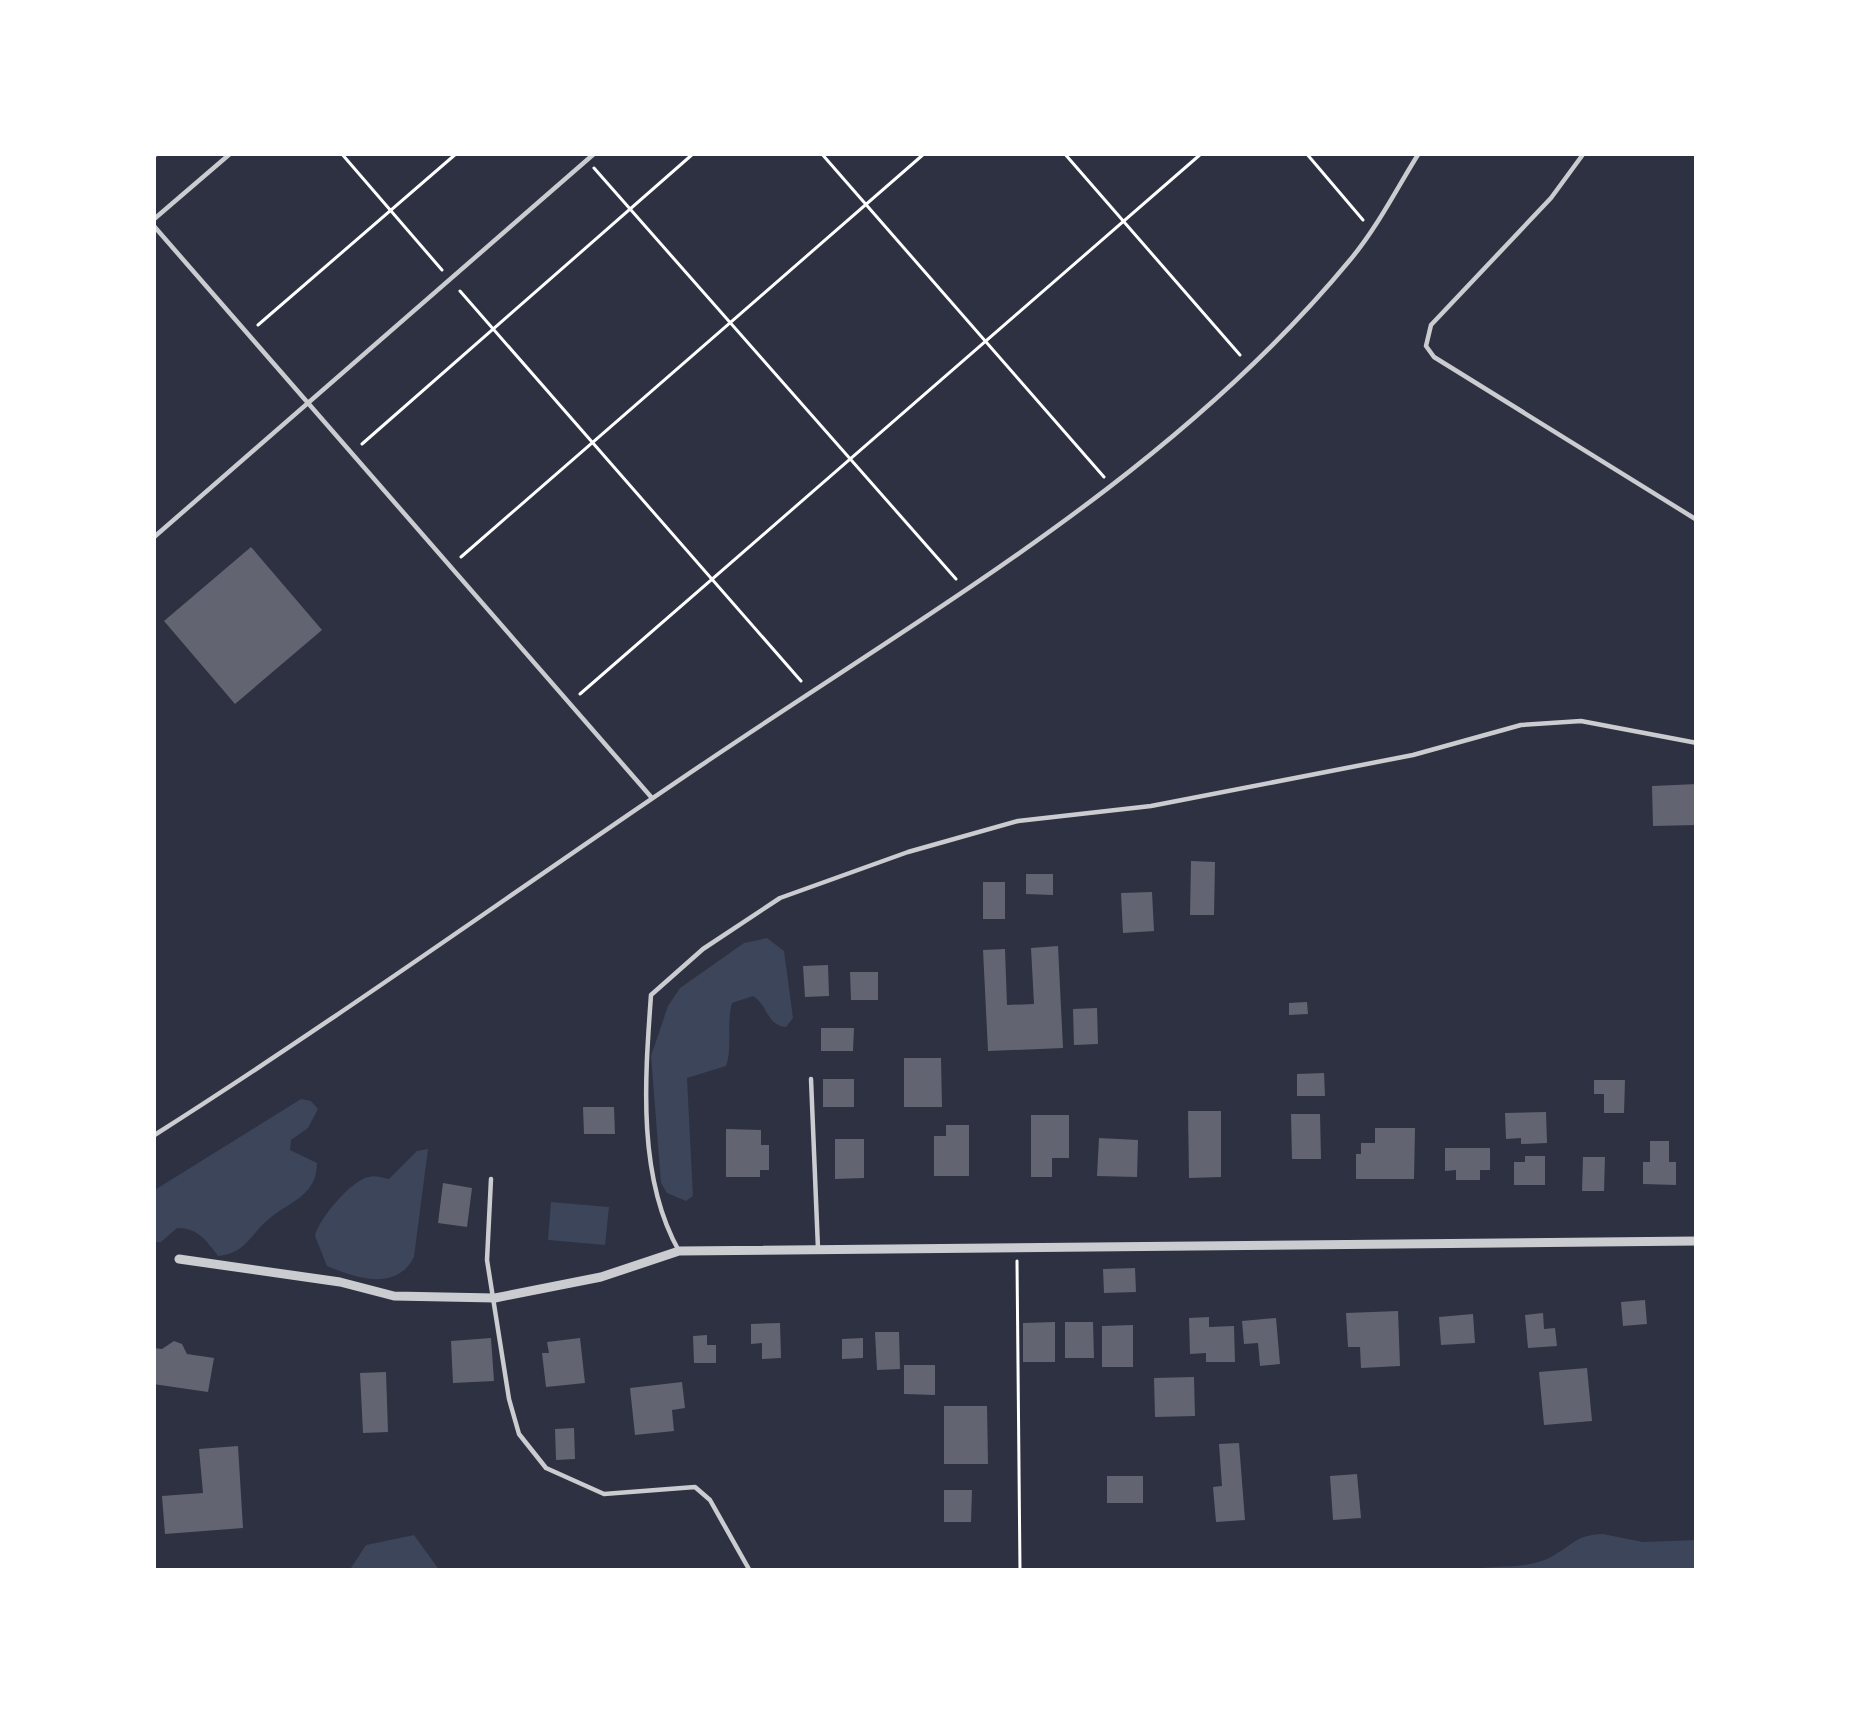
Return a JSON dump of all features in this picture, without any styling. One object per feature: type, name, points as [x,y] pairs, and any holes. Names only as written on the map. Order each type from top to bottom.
[{"type":"street","points":[[179,1259],[340,1282],[394,1296],[495,1298],[601,1277],[679,1251],[1697,1240]]},
{"type":"lane","points":[[231,153],[153,223],[652,798]]},
{"type":"lane","points":[[153,538],[595,153]]},
{"type":"lane","points":[[153,1136],[327,1025],[652,798],[1113,487],[1251,367],[1352,257],[1419,153]]},
{"type":"lane","points":[[1585,153],[1551,198],[1431,325],[1426,346],[1434,358],[1697,520]]},
{"type":"lane","points":[[679,1251],[663,1223],[654,1190],[646,1066],[651,995],[703,950],[780,898],[908,852],[1018,821],[1151,806],[1413,755],[1521,725],[1581,721],[1697,743]]},
{"type":"lane","points":[[811,1079],[818,1249]]},
{"type":"lane","points":[[491,1179],[487,1260],[519,1434],[546,1468],[604,1494],[695,1487],[710,1500],[750,1571]]},
{"type":"path","points":[[341,153],[811,691]]},
{"type":"path","points":[[248,334],[457,153]]},
{"type":"path","points":[[352,454],[694,153]]},
{"type":"path","points":[[821,153],[1113,487]]},
{"type":"path","points":[[451,566],[925,153]]},
{"type":"path","points":[[1064,153],[1251,367]]},
{"type":"path","points":[[570,703],[1202,153]]},
{"type":"path","points":[[1306,153],[1371,229]]},
{"type":"path","points":[[587,160],[966,590]]},
{"type":"path","points":[[1017,1247],[1020,1571]]},
{"type":"shaded area","points":[[767,938],[784,951],[793,1018],[786,1027],[779,1025],[753,996],[732,1003],[726,1066],[687,1078],[693,1196],[686,1201],[667,1193],[661,1183],[651,1056],[668,1006],[680,988],[744,943]]},
{"type":"shaded area","points":[[301,1099],[318,1109],[308,1128],[291,1140],[290,1150],[317,1163],[313,1183],[301,1196],[228,1254],[218,1256],[191,1230],[177,1228],[161,1242],[153,1242],[153,1191]]},
{"type":"shaded area","points":[[428,1149],[414,1257],[406,1268],[375,1279],[327,1266],[315,1236],[336,1202],[362,1179],[389,1179],[417,1151]]},
{"type":"shaded area","points":[[551,1202],[609,1207],[605,1245],[548,1240]]},
{"type":"shaded area","points":[[1603,1534],[1643,1542],[1697,1540],[1697,1571],[1466,1571],[1541,1561],[1580,1539]]},
{"type":"shaded area","points":[[414,1535],[440,1571],[349,1571],[366,1545]]},
{"type":"building","points":[[251,547],[322,630],[235,704],[164,621]]},
{"type":"building","points":[[1697,784],[1697,825],[1653,826],[1652,786]]},
{"type":"building","points":[[1191,861],[1215,862],[1214,915],[1190,915]]},
{"type":"building","points":[[1026,874],[1053,874],[1053,895],[1026,894]]},
{"type":"building","points":[[983,882],[1005,882],[1005,919],[983,919]]},
{"type":"building","points":[[1152,892],[1154,931],[1123,933],[1121,893]]},
{"type":"building","points":[[1058,946],[1063,1048],[988,1051],[983,950],[1005,949],[1007,1005],[1034,1004],[1031,948]]},
{"type":"building","points":[[828,965],[829,996],[805,997],[803,966]]},
{"type":"building","points":[[850,972],[878,972],[878,1000],[851,1000]]},
{"type":"building","points":[[1307,1002],[1308,1014],[1289,1015],[1289,1003]]},
{"type":"building","points":[[1097,1008],[1098,1044],[1074,1045],[1073,1009]]},
{"type":"building","points":[[821,1028],[854,1028],[853,1051],[821,1051]]},
{"type":"building","points":[[904,1058],[941,1058],[942,1107],[904,1107]]},
{"type":"building","points":[[1324,1073],[1325,1096],[1297,1096],[1297,1074]]},
{"type":"building","points":[[823,1079],[854,1079],[854,1107],[823,1107]]},
{"type":"building","points":[[1594,1080],[1625,1080],[1624,1113],[1604,1113],[1604,1094],[1594,1094]]},
{"type":"building","points":[[583,1107],[614,1107],[615,1134],[584,1134]]},
{"type":"building","points":[[1188,1111],[1221,1111],[1221,1177],[1189,1178]]},
{"type":"building","points":[[1546,1112],[1547,1143],[1506,1139],[1505,1113]]},
{"type":"building","points":[[1291,1114],[1320,1114],[1321,1159],[1292,1159]]},
{"type":"building","points":[[1031,1115],[1069,1115],[1069,1158],[1052,1158],[1052,1177],[1031,1177]]},
{"type":"building","points":[[946,1125],[969,1125],[969,1176],[934,1176],[934,1136],[946,1136]]},
{"type":"building","points":[[1375,1128],[1415,1128],[1414,1179],[1356,1179],[1356,1154],[1361,1154],[1361,1143],[1375,1143]]},
{"type":"building","points":[[726,1129],[761,1130],[761,1145],[769,1145],[769,1170],[760,1170],[760,1177],[726,1177]]},
{"type":"building","points":[[1099,1138],[1138,1140],[1137,1177],[1097,1176]]},
{"type":"building","points":[[835,1139],[864,1139],[864,1178],[835,1179]]},
{"type":"building","points":[[1650,1141],[1669,1141],[1669,1162],[1676,1162],[1676,1185],[1643,1184]]},
{"type":"building","points":[[1445,1148],[1490,1148],[1490,1170],[1480,1170],[1480,1180],[1456,1180],[1456,1170],[1445,1171]]},
{"type":"building","points":[[1525,1156],[1545,1156],[1545,1185],[1514,1185],[1514,1162],[1525,1162]]},
{"type":"building","points":[[1583,1157],[1605,1157],[1604,1191],[1582,1191]]},
{"type":"building","points":[[443,1183],[472,1188],[467,1227],[438,1223]]},
{"type":"building","points":[[1135,1268],[1136,1292],[1104,1293],[1103,1269]]},
{"type":"building","points":[[1645,1300],[1647,1324],[1623,1326],[1621,1302]]},
{"type":"building","points":[[1398,1311],[1400,1366],[1361,1368],[1360,1347],[1348,1347],[1346,1313]]},
{"type":"building","points":[[1543,1313],[1544,1329],[1555,1328],[1557,1346],[1528,1348],[1525,1315]]},
{"type":"building","points":[[1473,1314],[1475,1343],[1441,1345],[1439,1317]]},
{"type":"building","points":[[1209,1317],[1209,1327],[1234,1326],[1235,1362],[1206,1362],[1206,1353],[1190,1354],[1189,1318]]},
{"type":"building","points":[[1276,1318],[1280,1364],[1260,1366],[1258,1343],[1244,1344],[1242,1321]]},
{"type":"building","points":[[1055,1322],[1055,1362],[1023,1362],[1023,1323]]},
{"type":"building","points":[[1065,1322],[1093,1322],[1094,1358],[1065,1358]]},
{"type":"building","points":[[780,1323],[781,1358],[762,1359],[762,1343],[751,1344],[751,1324]]},
{"type":"building","points":[[1133,1325],[1133,1367],[1102,1367],[1102,1326]]},
{"type":"building","points":[[875,1332],[899,1332],[900,1369],[877,1370]]},
{"type":"building","points":[[707,1335],[707,1345],[716,1345],[716,1363],[694,1363],[693,1336]]},
{"type":"building","points":[[491,1338],[494,1381],[453,1383],[451,1341]]},
{"type":"building","points":[[580,1338],[585,1383],[546,1387],[542,1353],[549,1353],[547,1342]]},
{"type":"building","points":[[863,1338],[863,1358],[842,1359],[842,1339]]},
{"type":"building","points":[[174,1341],[187,1354],[214,1358],[208,1392],[153,1384],[153,1348],[162,1349]]},
{"type":"building","points":[[904,1365],[935,1365],[935,1395],[904,1394]]},
{"type":"building","points":[[1587,1368],[1592,1421],[1544,1425],[1539,1372]]},
{"type":"building","points":[[386,1372],[388,1432],[363,1433],[360,1373]]},
{"type":"building","points":[[1194,1377],[1195,1416],[1155,1417],[1154,1378]]},
{"type":"building","points":[[682,1382],[685,1408],[672,1410],[674,1431],[635,1435],[630,1388]]},
{"type":"building","points":[[944,1406],[987,1406],[988,1464],[944,1464]]},
{"type":"building","points":[[574,1428],[575,1459],[556,1460],[555,1429]]},
{"type":"building","points":[[1239,1443],[1245,1520],[1216,1522],[1213,1487],[1222,1486],[1219,1444]]},
{"type":"building","points":[[238,1446],[243,1528],[165,1534],[162,1496],[203,1493],[199,1449]]},
{"type":"building","points":[[1357,1474],[1361,1518],[1333,1520],[1330,1476]]},
{"type":"building","points":[[1107,1476],[1143,1476],[1143,1503],[1107,1503]]},
{"type":"building","points":[[944,1490],[972,1490],[971,1522],[944,1522]]}]
